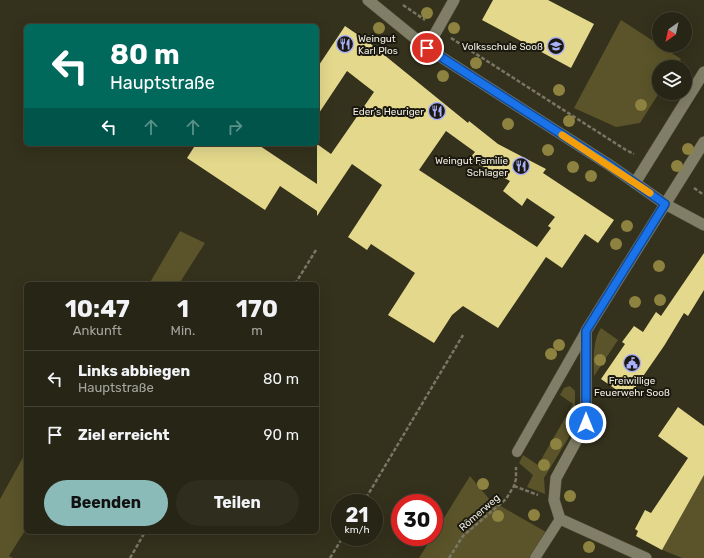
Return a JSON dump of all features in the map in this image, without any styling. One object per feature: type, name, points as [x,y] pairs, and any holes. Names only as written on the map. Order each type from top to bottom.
[{"type":"street","points":[[368,0],[427,48],[665,204],[704,225]]},
{"type":"street","points":[[427,48],[454,0]]},
{"type":"street","points":[[635,183],[704,72]]},
{"type":"street","points":[[646,558],[560,519],[554,500],[556,478],[586,423],[586,331],[704,142]]},
{"type":"lane","points":[[517,452],[586,331]]},
{"type":"lane","points":[[535,558],[560,519]]},
{"type":"path","points":[[399,2],[438,29],[626,150],[649,161]]},
{"type":"path","points":[[680,179],[704,196]]},
{"type":"path","points":[[296,282],[316,250]]},
{"type":"path","points":[[368,494],[463,335]]},
{"type":"path","name":"Römerweg","points":[[449,558],[463,536],[506,499],[514,486],[516,479],[517,452]]},
{"type":"path","points":[[514,486],[554,500]]},
{"type":"path","points":[[130,558],[144,534]]},
{"type":"path","points":[[330,558],[337,546]]},
{"type":"shaded area","points":[[621,20],[652,40],[652,52],[670,52],[681,59],[652,60],[652,100],[655,100],[640,123],[616,127],[574,108]]},
{"type":"shaded area","points":[[180,231],[205,243],[180,282],[150,282]]},
{"type":"shaded area","points":[[601,328],[618,340],[594,376],[595,345]]},
{"type":"shaded area","points":[[569,386],[575,391],[575,409],[569,437],[544,478],[545,494],[527,487],[533,475],[519,463],[523,455],[538,465],[573,404],[560,395],[564,388]]},
{"type":"shaded area","points":[[24,456],[24,532],[9,556],[13,558],[0,558],[0,499]]},
{"type":"shaded area","points":[[704,475],[704,558],[682,558],[660,549]]},
{"type":"shaded area","points":[[470,476],[490,500],[546,532],[529,558],[419,558],[426,546],[443,546],[443,520]]},
{"type":"building","name":"Volksschule Sooß","points":[[493,0],[548,0],[594,24],[571,68],[482,20]]},
{"type":"building","points":[[345,26],[367,41],[468,123],[469,121],[498,144],[546,169],[543,173],[614,220],[598,243],[585,234],[562,268],[546,257],[498,328],[463,306],[452,315],[434,343],[388,315],[415,273],[371,244],[367,250],[348,237],[382,185],[352,164],[317,216],[317,211],[280,186],[265,210],[187,158],[195,146],[260,146],[317,184],[317,146],[319,145],[331,154],[374,92],[347,71],[319,113],[319,65]],"holes":[[[446,131],[475,152],[469,159],[510,181],[503,191],[522,206],[527,198],[555,217],[548,226],[551,228],[537,247],[419,170]]]},
{"type":"building","points":[[704,253],[704,290],[688,316],[684,313],[664,346],[628,398],[601,379],[625,344],[622,342],[634,326],[643,332],[656,312],[661,316]]},
{"type":"building","points":[[678,407],[704,426],[704,475],[662,550],[636,536],[638,531],[635,529],[645,510],[651,513],[688,458],[658,436]]},
{"type":"slow traffic","points":[[562,135],[650,193]]},
{"type":"place","name":"Weingut Karl Plos","points":[[345,44]]},
{"type":"place","name":"Volksschule Sooß","points":[[556,46]]},
{"type":"place","name":"Eder‘s Heuriger","points":[[437,111]]},
{"type":"place","name":"Weingut Familie Schlager","points":[[521,166]]},
{"type":"place","name":"Freiwillige Feuerwehr Sooß","points":[[632,363]]},
{"type":"route","points":[[427,48],[611,166],[665,204],[586,331],[586,423]]}]
